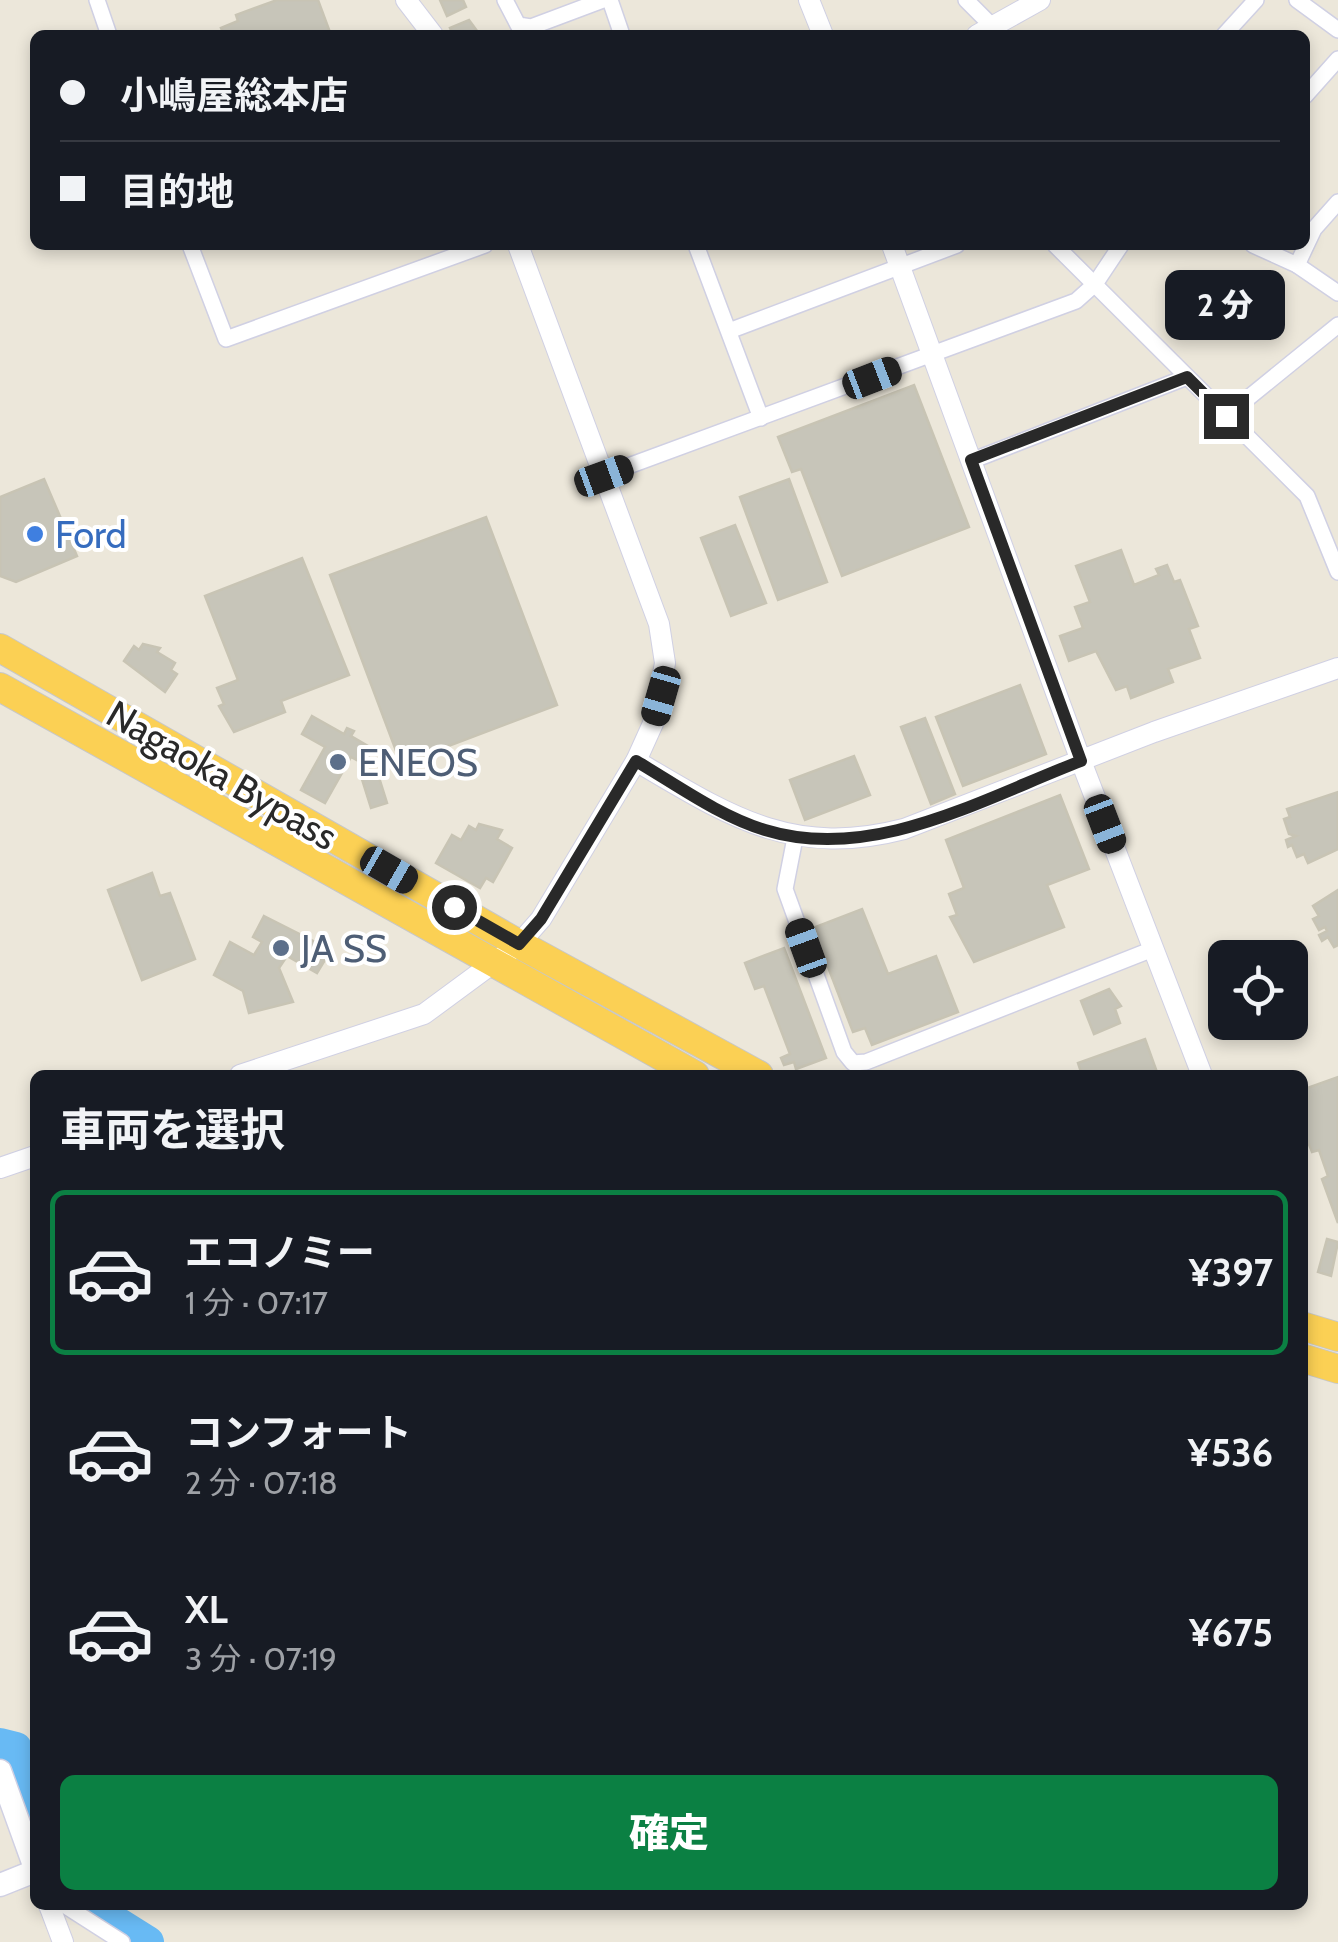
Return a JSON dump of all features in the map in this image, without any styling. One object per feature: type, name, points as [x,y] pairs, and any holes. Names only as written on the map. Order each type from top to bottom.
[{"type":"highway","name":"Nagaoka Bypass","points":[[0,648],[519,944],[750,1070]]},
{"type":"highway","name":"Nagaoka Bypass","points":[[0,687],[686,1070]]},
{"type":"highway","points":[[1308,1328],[1338,1337]]},
{"type":"main road","points":[[0,1772],[30,1856]]},
{"type":"main road","points":[[0,1885],[30,1872]]},
{"type":"street","points":[[96,0],[107,30]]},
{"type":"street","points":[[406,0],[429,30]]},
{"type":"street","points":[[505,0],[518,25],[531,28],[607,0],[620,30]]},
{"type":"street","points":[[809,0],[820,30]]},
{"type":"street","points":[[966,0],[988,30]]},
{"type":"street","points":[[993,30],[1040,0]]},
{"type":"street","points":[[1229,30],[1256,0]]},
{"type":"street","points":[[1296,0],[1338,30]]},
{"type":"street","points":[[1310,90],[1338,59]]},
{"type":"street","points":[[1310,237],[1338,202]]},
{"type":"street","points":[[192,250],[226,339],[471,250]]},
{"type":"street","points":[[255,1070],[424,1014],[519,944],[541,919],[636,761],[654,719],[665,663],[659,624],[520,250]]},
{"type":"street","points":[[698,250],[762,418]]},
{"type":"street","points":[[894,250],[1081,761],[1200,1070]]},
{"type":"street","points":[[729,331],[943,250]]},
{"type":"street","points":[[1059,250],[1306,496],[1338,572]]},
{"type":"street","points":[[604,476],[1076,302],[1095,284],[1117,250]]},
{"type":"street","points":[[1264,250],[1298,265],[1338,293]]},
{"type":"street","points":[[1298,265],[1304,250]]},
{"type":"street","points":[[1226,416],[1338,325]]},
{"type":"street","points":[[971,460],[1187,377]]},
{"type":"street","points":[[636,761],[731,816],[795,838],[868,838],[904,829],[1338,668]]},
{"type":"street","points":[[795,838],[785,888],[844,1052],[853,1062],[866,1062],[1153,949]]},
{"type":"street","points":[[0,1168],[30,1158]]},
{"type":"street","points":[[51,1910],[63,1942]]},
{"type":"street","points":[[72,1910],[122,1942]]},
{"type":"building","points":[[277,0],[318,0],[329,30],[222,30],[238,21],[236,15]]},
{"type":"building","points":[[440,0],[463,0],[466,7],[447,16]]},
{"type":"building","points":[[469,20],[476,30],[451,30]]},
{"type":"building","points":[[914,385],[969,527],[842,576],[801,469],[792,472],[778,437]]},
{"type":"building","points":[[44,479],[77,556],[16,582],[0,576],[0,497]]},
{"type":"building","points":[[789,479],[827,582],[778,600],[740,497]]},
{"type":"building","points":[[486,517],[557,705],[401,764],[330,575]]},
{"type":"building","points":[[735,525],[766,603],[731,616],[701,538]]},
{"type":"building","points":[[1121,550],[1134,585],[1159,575],[1156,569],[1167,565],[1174,582],[1180,580],[1198,626],[1189,629],[1200,658],[1168,669],[1173,682],[1131,698],[1127,686],[1116,690],[1096,651],[1069,661],[1060,636],[1083,628],[1075,607],[1090,602],[1076,566]]},
{"type":"building","points":[[302,558],[349,675],[281,701],[285,712],[234,732],[219,706],[224,704],[217,688],[238,680],[205,596]]},
{"type":"building","points":[[143,644],[160,648],[157,652],[175,663],[171,670],[177,674],[165,692],[124,661],[134,646],[139,650]]},
{"type":"building","points":[[1020,685],[1046,754],[963,786],[936,717]]},
{"type":"building","points":[[312,716],[344,734],[347,728],[354,731],[351,736],[373,749],[364,764],[351,757],[325,803],[301,790],[325,747],[302,734]]},
{"type":"building","points":[[925,718],[955,794],[931,804],[901,727]]},
{"type":"building","points":[[854,756],[870,795],[805,820],[790,780]]},
{"type":"building","points":[[377,771],[387,803],[371,808],[361,776]]},
{"type":"building","points":[[1338,792],[1338,849],[1308,863],[1304,854],[1297,857],[1292,845],[1288,847],[1286,840],[1296,836],[1289,834],[1284,819],[1290,817],[1287,809]]},
{"type":"building","points":[[1060,795],[1089,869],[1047,885],[1064,927],[974,962],[950,917],[957,915],[949,894],[964,888],[946,840]]},
{"type":"building","points":[[479,824],[502,830],[497,839],[512,848],[493,882],[486,878],[480,888],[436,863],[452,835],[461,840],[469,826],[476,830]]},
{"type":"building","points":[[152,873],[160,896],[170,893],[195,959],[142,980],[108,890]]},
{"type":"building","points":[[1338,890],[1338,945],[1334,947],[1328,937],[1322,941],[1319,935],[1327,931],[1325,927],[1319,930],[1313,919],[1319,916],[1313,906]]},
{"type":"building","points":[[862,909],[888,974],[936,956],[958,1012],[872,1045],[865,1028],[853,1032],[813,928]]},
{"type":"building","points":[[264,916],[331,950],[317,973],[287,956],[279,968],[293,1002],[249,1013],[243,991],[214,975],[230,942],[254,955],[262,942],[253,937]]},
{"type":"building","points":[[784,948],[826,1058],[796,1069],[794,1062],[784,1065],[781,1058],[790,1054],[764,986],[755,989],[745,963]]},
{"type":"building","points":[[1109,989],[1121,1006],[1115,1009],[1120,1023],[1094,1034],[1081,1001]]},
{"type":"building","points":[[1145,1039],[1156,1070],[1080,1070],[1078,1063]]},
{"type":"building","points":[[1338,1077],[1338,1223],[1322,1179],[1328,1176],[1319,1150],[1312,1152],[1308,1142],[1308,1088]]},
{"type":"building","points":[[1327,1239],[1338,1242],[1331,1276],[1318,1272]]},
{"type":"waterway","points":[[0,1744],[16,1748],[30,1790]]},
{"type":"waterway","points":[[97,1910],[148,1942]]},
{"type":"place","name":"Ford","points":[[35,534]]},
{"type":"place","name":"ENEOS","points":[[338,762]]},
{"type":"place","name":"JA SS","points":[[281,948]]},
{"type":"route","points":[[454,907],[519,944],[541,919],[636,761],[761,829],[795,838],[835,840],[868,838],[904,829],[1081,761],[971,460],[1187,377],[1226,416]]}]
